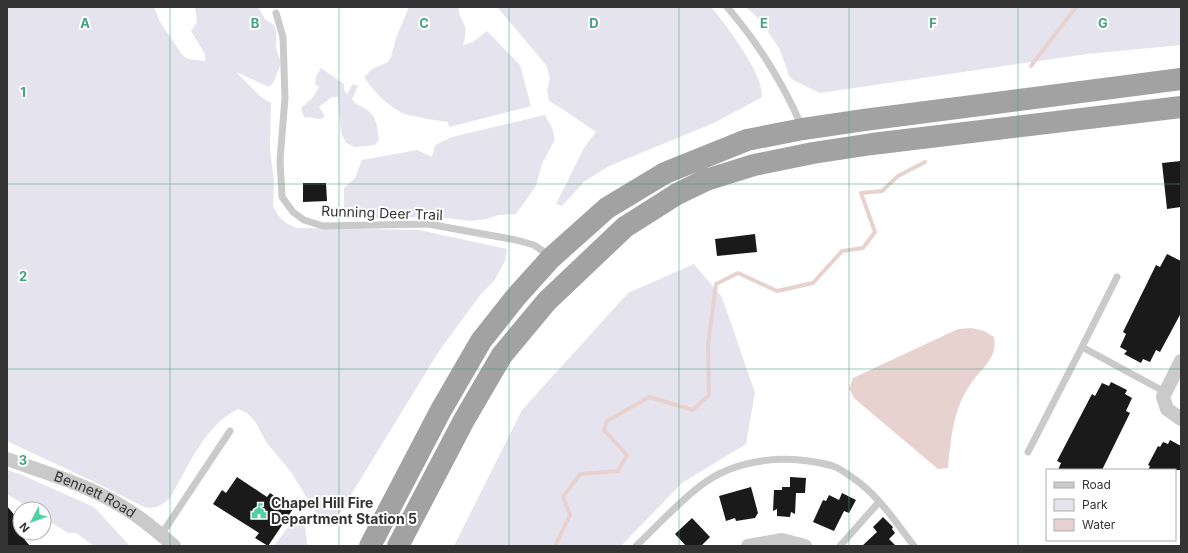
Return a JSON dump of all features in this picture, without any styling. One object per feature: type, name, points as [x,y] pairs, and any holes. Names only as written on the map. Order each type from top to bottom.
[{"type":"highway","points":[[370,546],[441,410],[481,341],[515,298],[551,258],[607,208],[664,173],[747,140],[864,120],[1181,79]]},
{"type":"highway","points":[[398,546],[464,420],[502,354],[547,301],[625,227],[677,194],[706,180],[754,165],[814,153],[872,144],[1181,107]]},
{"type":"street","points":[[1181,361],[1165,392],[1163,402],[1167,409],[1181,419]]},
{"type":"street","name":"Bennett Road","points":[[7,459],[98,494],[122,506],[174,546]]},
{"type":"street","points":[[748,546],[782,540],[806,546]]},
{"type":"lane","points":[[727,7],[746,29],[766,57],[789,95],[803,130]]},
{"type":"lane","name":"Running Deer Trail","points":[[276,13],[283,37],[284,52],[285,98],[280,160],[282,197],[293,212],[304,220],[323,226],[428,224],[534,245],[551,258]]},
{"type":"lane","points":[[1028,452],[1117,277]]},
{"type":"lane","points":[[1082,347],[1165,392]]},
{"type":"lane","points":[[161,535],[230,431]]},
{"type":"lane","points":[[636,546],[701,486],[726,471],[756,461],[797,460],[834,467],[862,484],[879,502],[914,546]]},
{"type":"lane","points":[[840,546],[879,502]]},
{"type":"green space","points":[[7,7],[154,7],[160,22],[183,56],[188,59],[205,61],[205,54],[191,31],[197,22],[195,7],[258,7],[265,19],[274,25],[276,30],[276,48],[280,60],[280,66],[273,83],[269,87],[236,72],[261,97],[271,103],[270,150],[274,181],[273,205],[277,214],[286,223],[297,228],[419,230],[507,249],[505,261],[494,281],[481,294],[439,351],[335,521],[323,520],[318,516],[291,472],[266,442],[255,421],[247,413],[238,409],[226,416],[206,436],[190,461],[170,498],[161,505],[151,508],[144,507],[93,481],[7,441]]},
{"type":"green space","points":[[409,7],[458,7],[466,32],[463,45],[473,42],[487,31],[520,65],[531,106],[449,127],[448,122],[408,115],[395,109],[377,94],[364,77],[372,69],[388,62]]},
{"type":"green space","points":[[497,7],[711,7],[726,25],[751,63],[761,87],[762,97],[714,123],[609,166],[585,181],[562,206],[556,204],[584,148],[596,132],[549,101],[547,90],[550,78],[546,65]]},
{"type":"green space","points":[[746,7],[1181,7],[1181,45],[1087,54],[820,93],[793,80],[789,76],[780,50],[762,22]]},
{"type":"green space","points":[[321,68],[344,84],[344,90],[347,94],[353,84],[358,86],[352,99],[356,104],[371,113],[375,120],[379,140],[375,145],[355,147],[346,143],[341,132],[338,97],[332,97],[319,107],[325,116],[321,119],[304,117],[301,108],[314,96],[319,87],[315,84],[316,77]]},
{"type":"green space","points":[[545,115],[552,128],[555,139],[542,164],[536,186],[516,214],[498,215],[487,219],[470,221],[438,217],[359,218],[348,217],[344,214],[344,188],[355,178],[362,160],[417,150],[432,157],[435,145],[452,137]]},
{"type":"green space","points":[[694,264],[722,297],[755,393],[746,444],[682,483],[621,546],[454,546],[522,410],[628,293]]},
{"type":"green space","points":[[7,470],[20,474],[94,507],[130,546],[94,546],[76,533],[68,533],[52,523],[52,501],[18,501],[7,494]]},
{"type":"green space","points":[[295,518],[302,520],[305,525],[307,544],[311,546],[274,546]]},
{"type":"water","points":[[971,328],[984,331],[994,337],[994,350],[989,361],[966,392],[957,412],[952,434],[948,468],[938,469],[855,399],[849,389],[853,378],[958,329]]},
{"type":"building","points":[[1181,161],[1181,207],[1167,209],[1162,163]]},
{"type":"building","points":[[303,183],[326,183],[327,201],[303,202]]},
{"type":"building","points":[[755,234],[757,252],[717,256],[715,239]]},
{"type":"building","points":[[1167,254],[1181,261],[1181,313],[1160,352],[1156,350],[1150,362],[1143,359],[1141,363],[1124,354],[1127,351],[1120,347],[1126,334],[1123,332],[1156,265],[1160,267]]},
{"type":"building","points":[[1111,382],[1127,390],[1125,394],[1132,398],[1126,411],[1130,413],[1102,469],[1058,469],[1061,463],[1057,461],[1092,394],[1095,396],[1102,383],[1109,386]]},
{"type":"building","points":[[1170,440],[1181,446],[1181,470],[1148,469],[1150,466],[1148,465],[1158,446],[1160,447],[1163,442],[1168,444]]},
{"type":"building","name":"Chapel Hill Fire Department Station 5","points":[[237,477],[267,497],[270,493],[293,509],[268,546],[255,538],[259,533],[213,504],[222,490],[226,493]]},
{"type":"building","points":[[790,477],[806,478],[805,493],[796,493],[795,514],[791,512],[790,517],[777,516],[777,509],[773,511],[774,490],[782,490],[782,487],[790,487]]},
{"type":"building","points":[[751,487],[758,513],[755,518],[736,521],[735,518],[726,521],[719,496]]},
{"type":"building","points":[[842,493],[856,500],[849,513],[844,511],[834,531],[813,522],[823,500],[826,501],[829,495],[839,500]]},
{"type":"building","points":[[7,506],[12,512],[12,541],[26,541],[30,546],[7,546]]},
{"type":"building","points":[[883,517],[893,527],[892,529],[895,533],[889,539],[896,546],[862,546],[877,532],[873,527]]},
{"type":"building","points":[[692,518],[710,537],[701,546],[686,546],[675,534]]},
{"type":"waterway","points":[[1031,66],[1076,7]]},
{"type":"waterway","points":[[555,546],[570,515],[563,497],[580,474],[618,471],[627,455],[604,430],[607,421],[649,397],[693,410],[709,395],[708,345],[716,284],[738,273],[777,291],[813,283],[842,251],[863,248],[875,232],[861,193],[882,191],[898,176],[925,162]]},
{"type":"place","name":"Chapel Hill Fire Department Station 5","points":[[259,511]]}]
